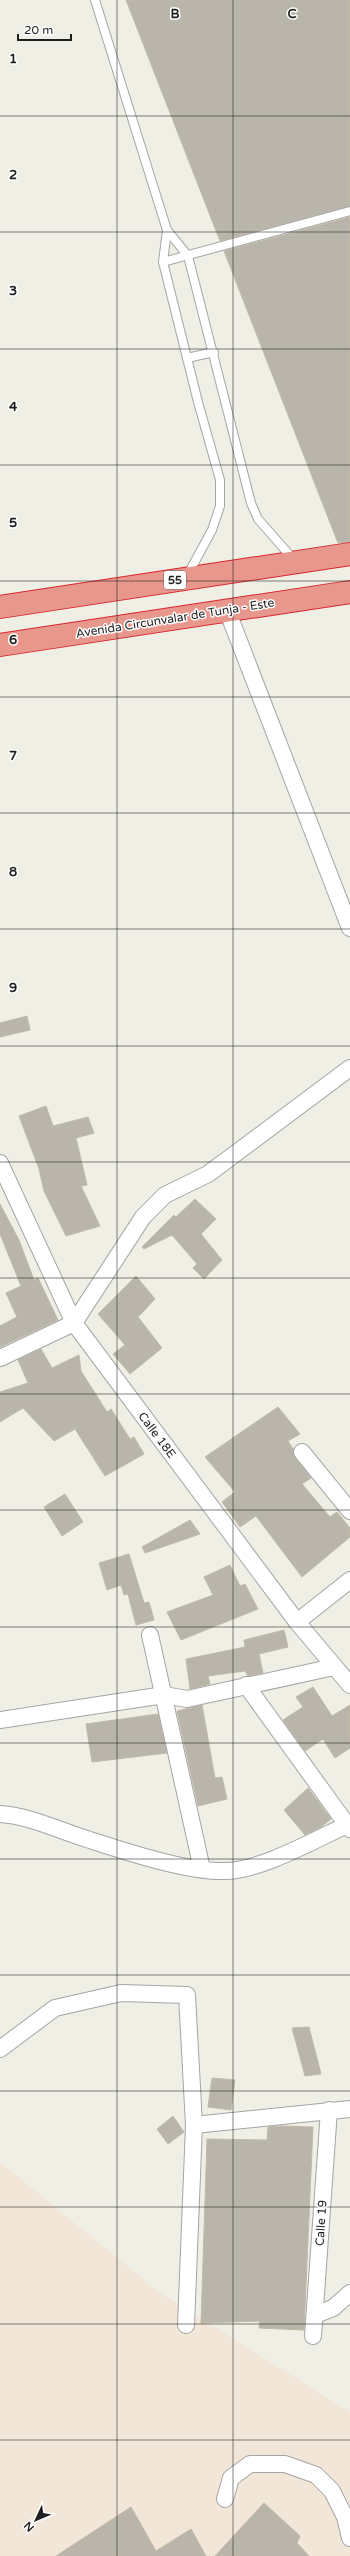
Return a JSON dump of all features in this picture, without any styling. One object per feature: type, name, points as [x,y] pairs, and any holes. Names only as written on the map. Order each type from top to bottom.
[{"type":"highway","name":"55","points":[[0,607],[350,554]]},
{"type":"highway","name":"Avenida Circunvalar de Tunja - Este","points":[[0,645],[350,592]]},
{"type":"street","points":[[227,610],[350,928]]},
{"type":"street","points":[[0,1358],[74,1323],[143,1217],[165,1195],[208,1174],[350,1068]]},
{"type":"street","name":"Calle 18E","points":[[0,1162],[74,1323],[297,1622],[350,1685]]},
{"type":"street","points":[[302,1452],[350,1511]]},
{"type":"street","points":[[297,1622],[350,1580]]},
{"type":"street","points":[[150,1635],[202,1870]]},
{"type":"street","points":[[0,1720],[164,1695],[187,1698],[334,1667]]},
{"type":"street","points":[[0,1814],[19,1816],[90,1840],[202,1870],[226,1871],[261,1864],[348,1827],[246,1685]]},
{"type":"street","points":[[0,2049],[55,2008],[121,1993],[187,1995],[194,2125],[186,2325]]},
{"type":"street","points":[[194,2125],[350,2109]]},
{"type":"street","name":"Calle 19","points":[[313,2336],[329,2110]]},
{"type":"street","points":[[315,2316],[333,2308],[350,2292]]},
{"type":"street","points":[[225,2499],[231,2478],[250,2464],[285,2464],[316,2475],[332,2490],[345,2517],[350,2538]]},
{"type":"lane","points":[[95,0],[167,230],[188,256],[252,503],[258,519],[296,562]]},
{"type":"lane","points":[[163,262],[350,211]]},
{"type":"lane","points":[[167,230],[163,262],[220,480],[220,506],[212,530],[186,579]]},
{"type":"lane","points":[[188,358],[214,352]]},
{"type":"shaded area","points":[[0,2162],[159,2292],[350,2412],[350,2556],[0,2556]]},
{"type":"building","points":[[126,0],[350,0],[350,206],[220,241]]},
{"type":"building","points":[[350,217],[350,542],[338,543],[224,251]]},
{"type":"building","points":[[27,1016],[30,1030],[0,1037],[0,1023]]},
{"type":"building","points":[[46,1106],[53,1126],[88,1117],[94,1133],[76,1138],[87,1185],[81,1186],[100,1226],[66,1236],[44,1191],[39,1169],[19,1116]]},
{"type":"building","points":[[195,1199],[216,1219],[201,1234],[222,1260],[204,1279],[193,1268],[197,1264],[172,1235],[144,1249],[142,1247],[174,1215],[176,1217]]},
{"type":"building","points":[[0,1204],[19,1240],[34,1280],[38,1278],[58,1320],[0,1347],[0,1326],[17,1317],[6,1293],[21,1286],[0,1234]]},
{"type":"building","points":[[136,1276],[155,1299],[138,1317],[162,1348],[130,1374],[113,1354],[125,1345],[98,1314]]},
{"type":"building","points":[[41,1349],[52,1368],[79,1355],[81,1371],[107,1412],[111,1409],[130,1439],[134,1437],[144,1454],[105,1476],[75,1429],[54,1441],[23,1408],[0,1422],[0,1392],[28,1383],[18,1360]]},
{"type":"building","points":[[278,1407],[300,1434],[288,1441],[293,1449],[295,1458],[311,1478],[302,1484],[330,1517],[337,1512],[350,1528],[350,1537],[302,1577],[256,1516],[240,1527],[222,1502],[235,1492],[205,1457]]},
{"type":"building","points":[[65,1494],[83,1522],[62,1536],[44,1507]]},
{"type":"building","points":[[190,1520],[200,1534],[145,1553],[142,1547]]},
{"type":"building","points":[[129,1554],[144,1603],[149,1602],[154,1620],[136,1625],[128,1594],[124,1595],[121,1585],[107,1590],[99,1563]]},
{"type":"building","points":[[230,1565],[240,1586],[245,1584],[258,1609],[181,1640],[167,1612],[213,1595],[204,1577]]},
{"type":"building","points":[[284,1630],[288,1647],[259,1654],[263,1673],[248,1676],[245,1671],[208,1676],[210,1684],[190,1689],[186,1659],[245,1647],[244,1640]]},
{"type":"building","points":[[313,1687],[332,1716],[350,1705],[350,1748],[335,1758],[323,1739],[305,1751],[283,1720],[303,1707],[296,1697]]},
{"type":"building","points":[[202,1705],[215,1778],[222,1777],[227,1799],[198,1806],[177,1711]]},
{"type":"building","points":[[158,1714],[167,1753],[92,1762],[86,1724]]},
{"type":"building","points":[[308,1788],[331,1819],[321,1827],[305,1835],[284,1810]]},
{"type":"building","points":[[309,2027],[321,2074],[305,2076],[292,2028]]},
{"type":"building","points":[[212,2078],[235,2080],[231,2110],[208,2107]]},
{"type":"building","points":[[173,2116],[184,2132],[168,2144],[157,2129]]},
{"type":"building","points":[[268,2127],[313,2127],[304,2330],[259,2328],[260,2321],[201,2323],[207,2139],[267,2140]]},
{"type":"building","points":[[264,2503],[300,2536],[297,2543],[309,2556],[215,2556]]},
{"type":"building","points":[[131,2507],[156,2551],[191,2529],[206,2556],[56,2556]]}]
